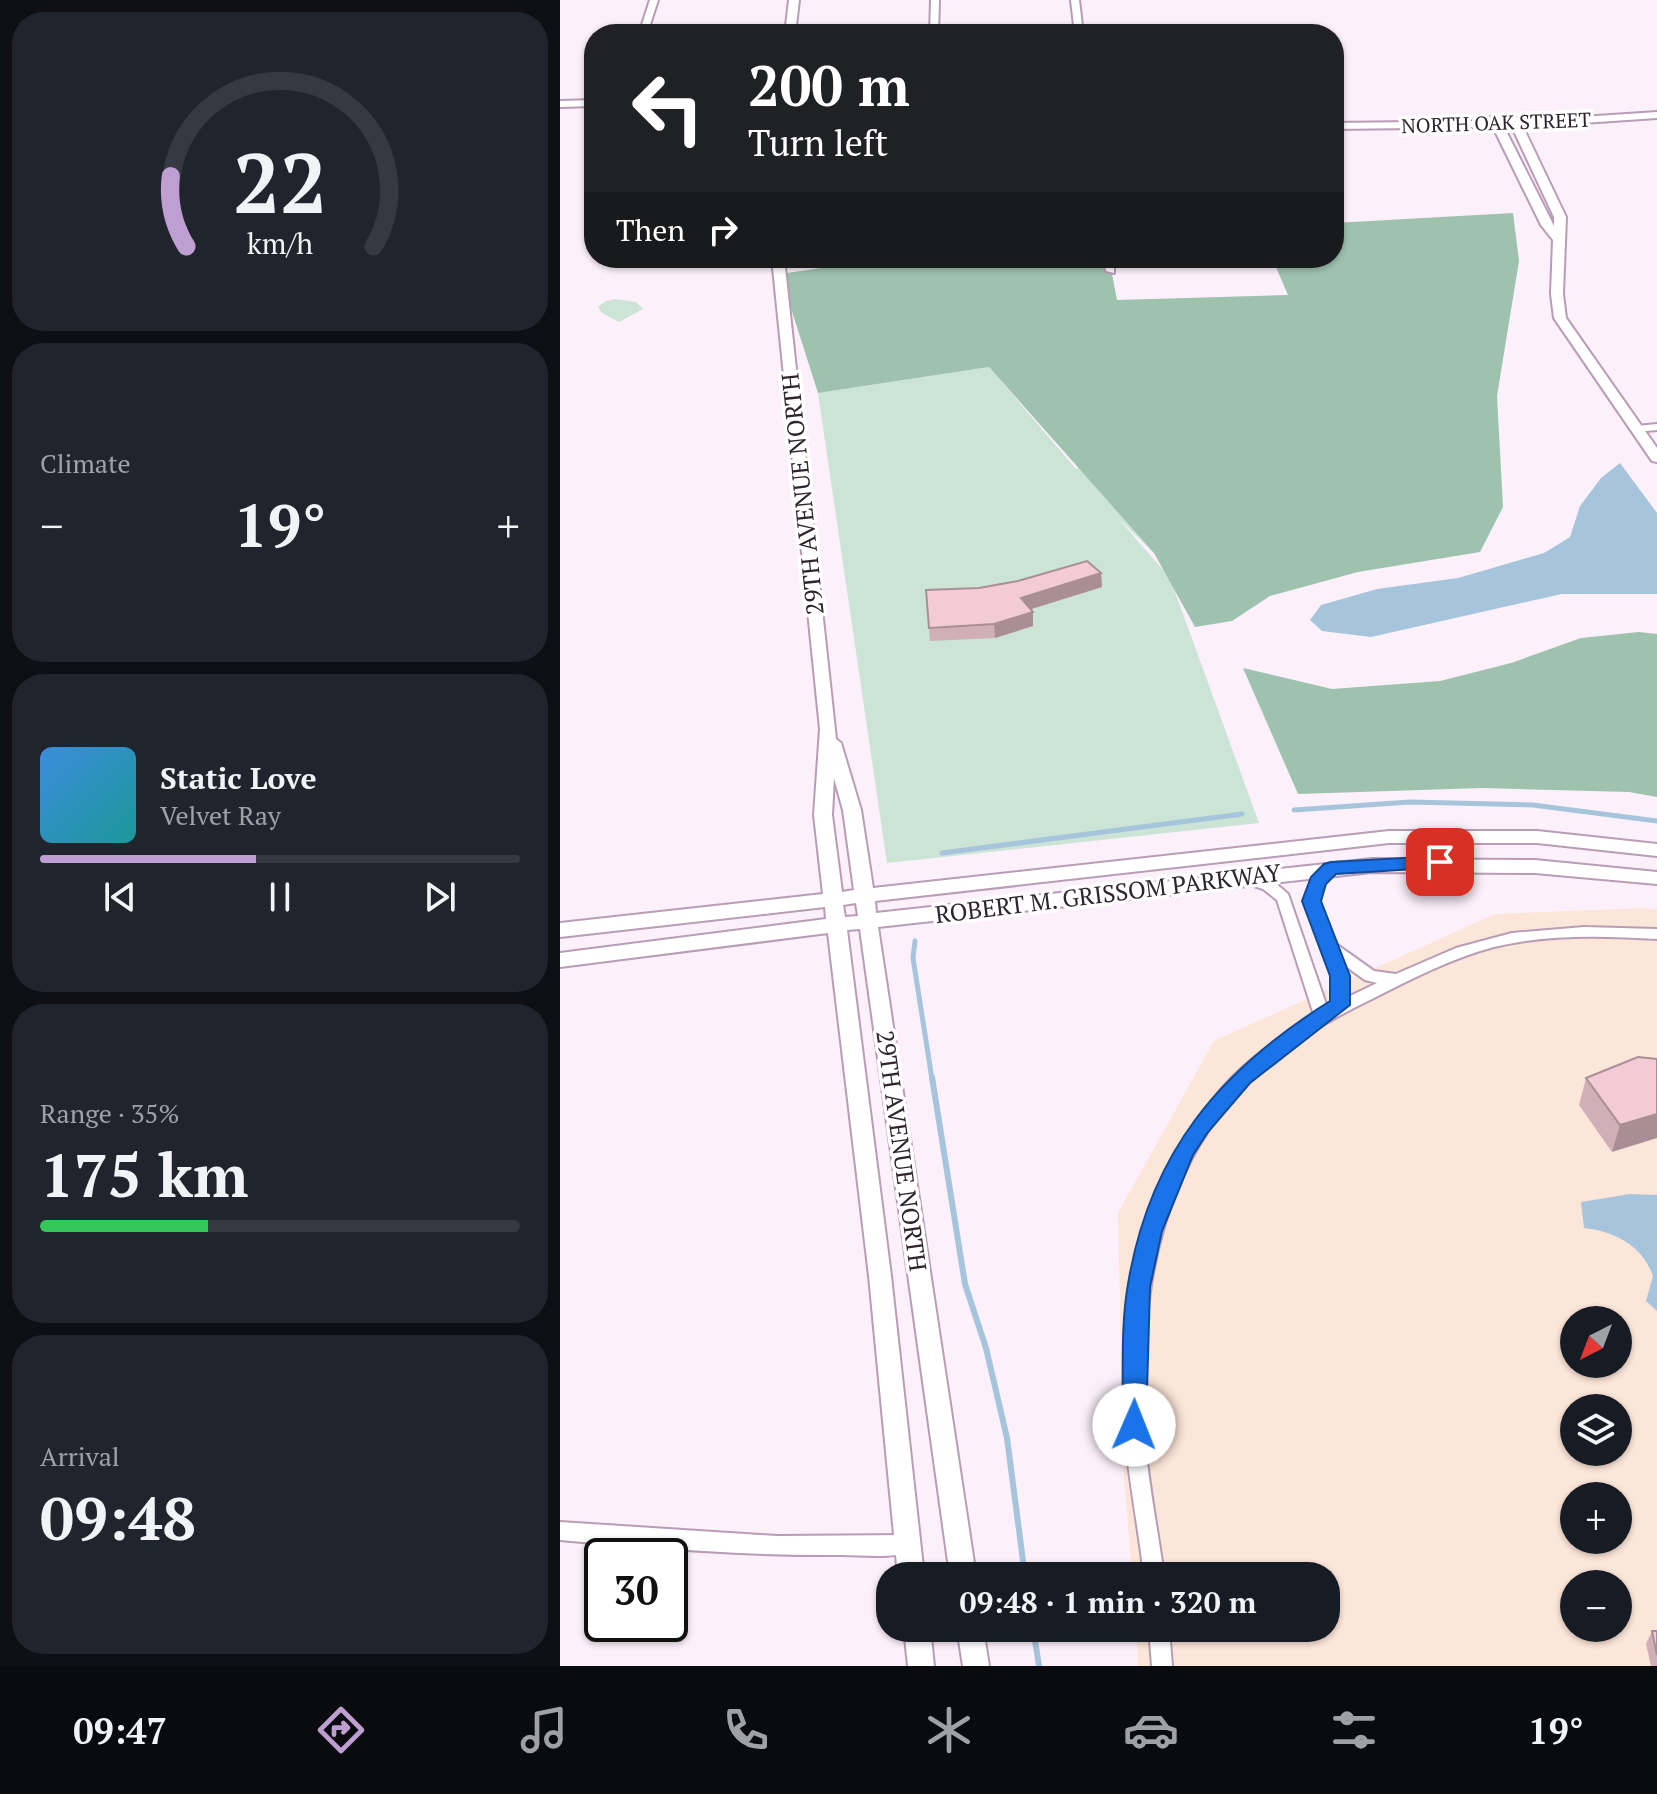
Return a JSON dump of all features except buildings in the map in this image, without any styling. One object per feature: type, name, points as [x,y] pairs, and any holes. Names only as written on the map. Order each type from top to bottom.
[{"type":"main road","points":[[791,24],[794,0]]},
{"type":"main road","points":[[560,106],[584,105]]},
{"type":"main road","name":"NORTH OAK STREET","points":[[1344,124],[1515,121],[1657,112]]},
{"type":"main road","points":[[1495,121],[1547,225],[1560,241]]},
{"type":"main road","points":[[1515,121],[1560,217],[1557,294],[1560,318],[1657,458]]},
{"type":"main road","name":"29TH AVENUE NORTH","points":[[779,268],[828,729],[823,815],[880,1276],[909,1562]]},
{"type":"main road","name":"29TH AVENUE NORTH","points":[[828,729],[852,810],[961,1562]]},
{"type":"main road","name":"ROBERT M. GRISSOM PARKWAY","points":[[560,930],[1389,837],[1537,837],[1657,850]]},
{"type":"main road","name":"ROBERT M. GRISSOM PARKWAY","points":[[560,960],[1331,868],[1414,863],[1503,863],[1657,878]]},
{"type":"main road","points":[[918,1642],[921,1666]]},
{"type":"main road","points":[[972,1642],[976,1666]]},
{"type":"street","points":[[646,24],[654,0]]},
{"type":"street","points":[[934,24],[935,0]]},
{"type":"street","points":[[1075,0],[1078,24]]},
{"type":"street","points":[[1636,429],[1657,427]]},
{"type":"street","points":[[1331,868],[1317,882],[1311,901],[1340,976],[1340,1005]]},
{"type":"street","points":[[1247,878],[1268,885],[1283,898],[1322,1015]]},
{"type":"street","points":[[1152,1562],[1134,1425],[1136,1316],[1151,1231],[1177,1166],[1200,1126],[1242,1077],[1322,1015],[1470,949],[1511,938],[1579,933],[1657,934]]},
{"type":"street","points":[[1330,947],[1370,976],[1397,980]]},
{"type":"street","points":[[560,1531],[799,1546],[907,1544]]},
{"type":"street","points":[[1160,1642],[1162,1666]]},
{"type":"shaded area","points":[[1657,910],[1657,1666],[1138,1666],[1137,1642],[1340,1642],[1340,1562],[1131,1562],[1124,1477],[1118,1213],[1214,1041],[1495,914]]},
{"type":"green space","points":[[1513,213],[1519,261],[1497,396],[1503,507],[1480,552],[1358,572],[1270,596],[1232,621],[1195,627],[1154,553],[989,367],[818,393],[780,274],[821,268],[1111,268],[1117,300],[1288,295],[1276,268],[1344,268],[1344,222]]},
{"type":"green space","points":[[615,299],[636,302],[643,309],[619,322],[602,313],[598,307]]},
{"type":"green space","points":[[989,367],[1076,469],[1098,461],[1154,553],[1117,517],[1170,578],[1259,823],[887,863],[818,393]]},
{"type":"green space","points":[[1639,632],[1657,634],[1657,797],[1629,792],[1482,788],[1298,794],[1243,668],[1332,689],[1440,681],[1511,663],[1581,638]]},
{"type":"water","points":[[1620,463],[1657,513],[1657,594],[1562,594],[1371,637],[1322,631],[1310,620],[1321,605],[1377,589],[1458,578],[1544,553],[1570,537],[1580,506],[1601,478]]},
{"type":"water","points":[[1630,1194],[1657,1195],[1657,1311],[1646,1301],[1653,1276],[1635,1248],[1606,1233],[1584,1228],[1581,1202]]},
{"type":"waterway","points":[[1294,810],[1410,802],[1533,805],[1657,821]]},
{"type":"waterway","points":[[942,853],[1242,814]]},
{"type":"waterway","points":[[915,941],[913,958],[932,1079]]},
{"type":"waterway","points":[[932,1077],[965,1284],[986,1348],[1007,1438],[1023,1562]]},
{"type":"waterway","points":[[1035,1642],[1039,1666]]},
{"type":"route","points":[[1134,1425],[1139,1287],[1159,1205],[1183,1152],[1200,1126],[1242,1077],[1300,1030],[1340,1005],[1340,976],[1311,901],[1317,882],[1331,868],[1440,862]]}]
